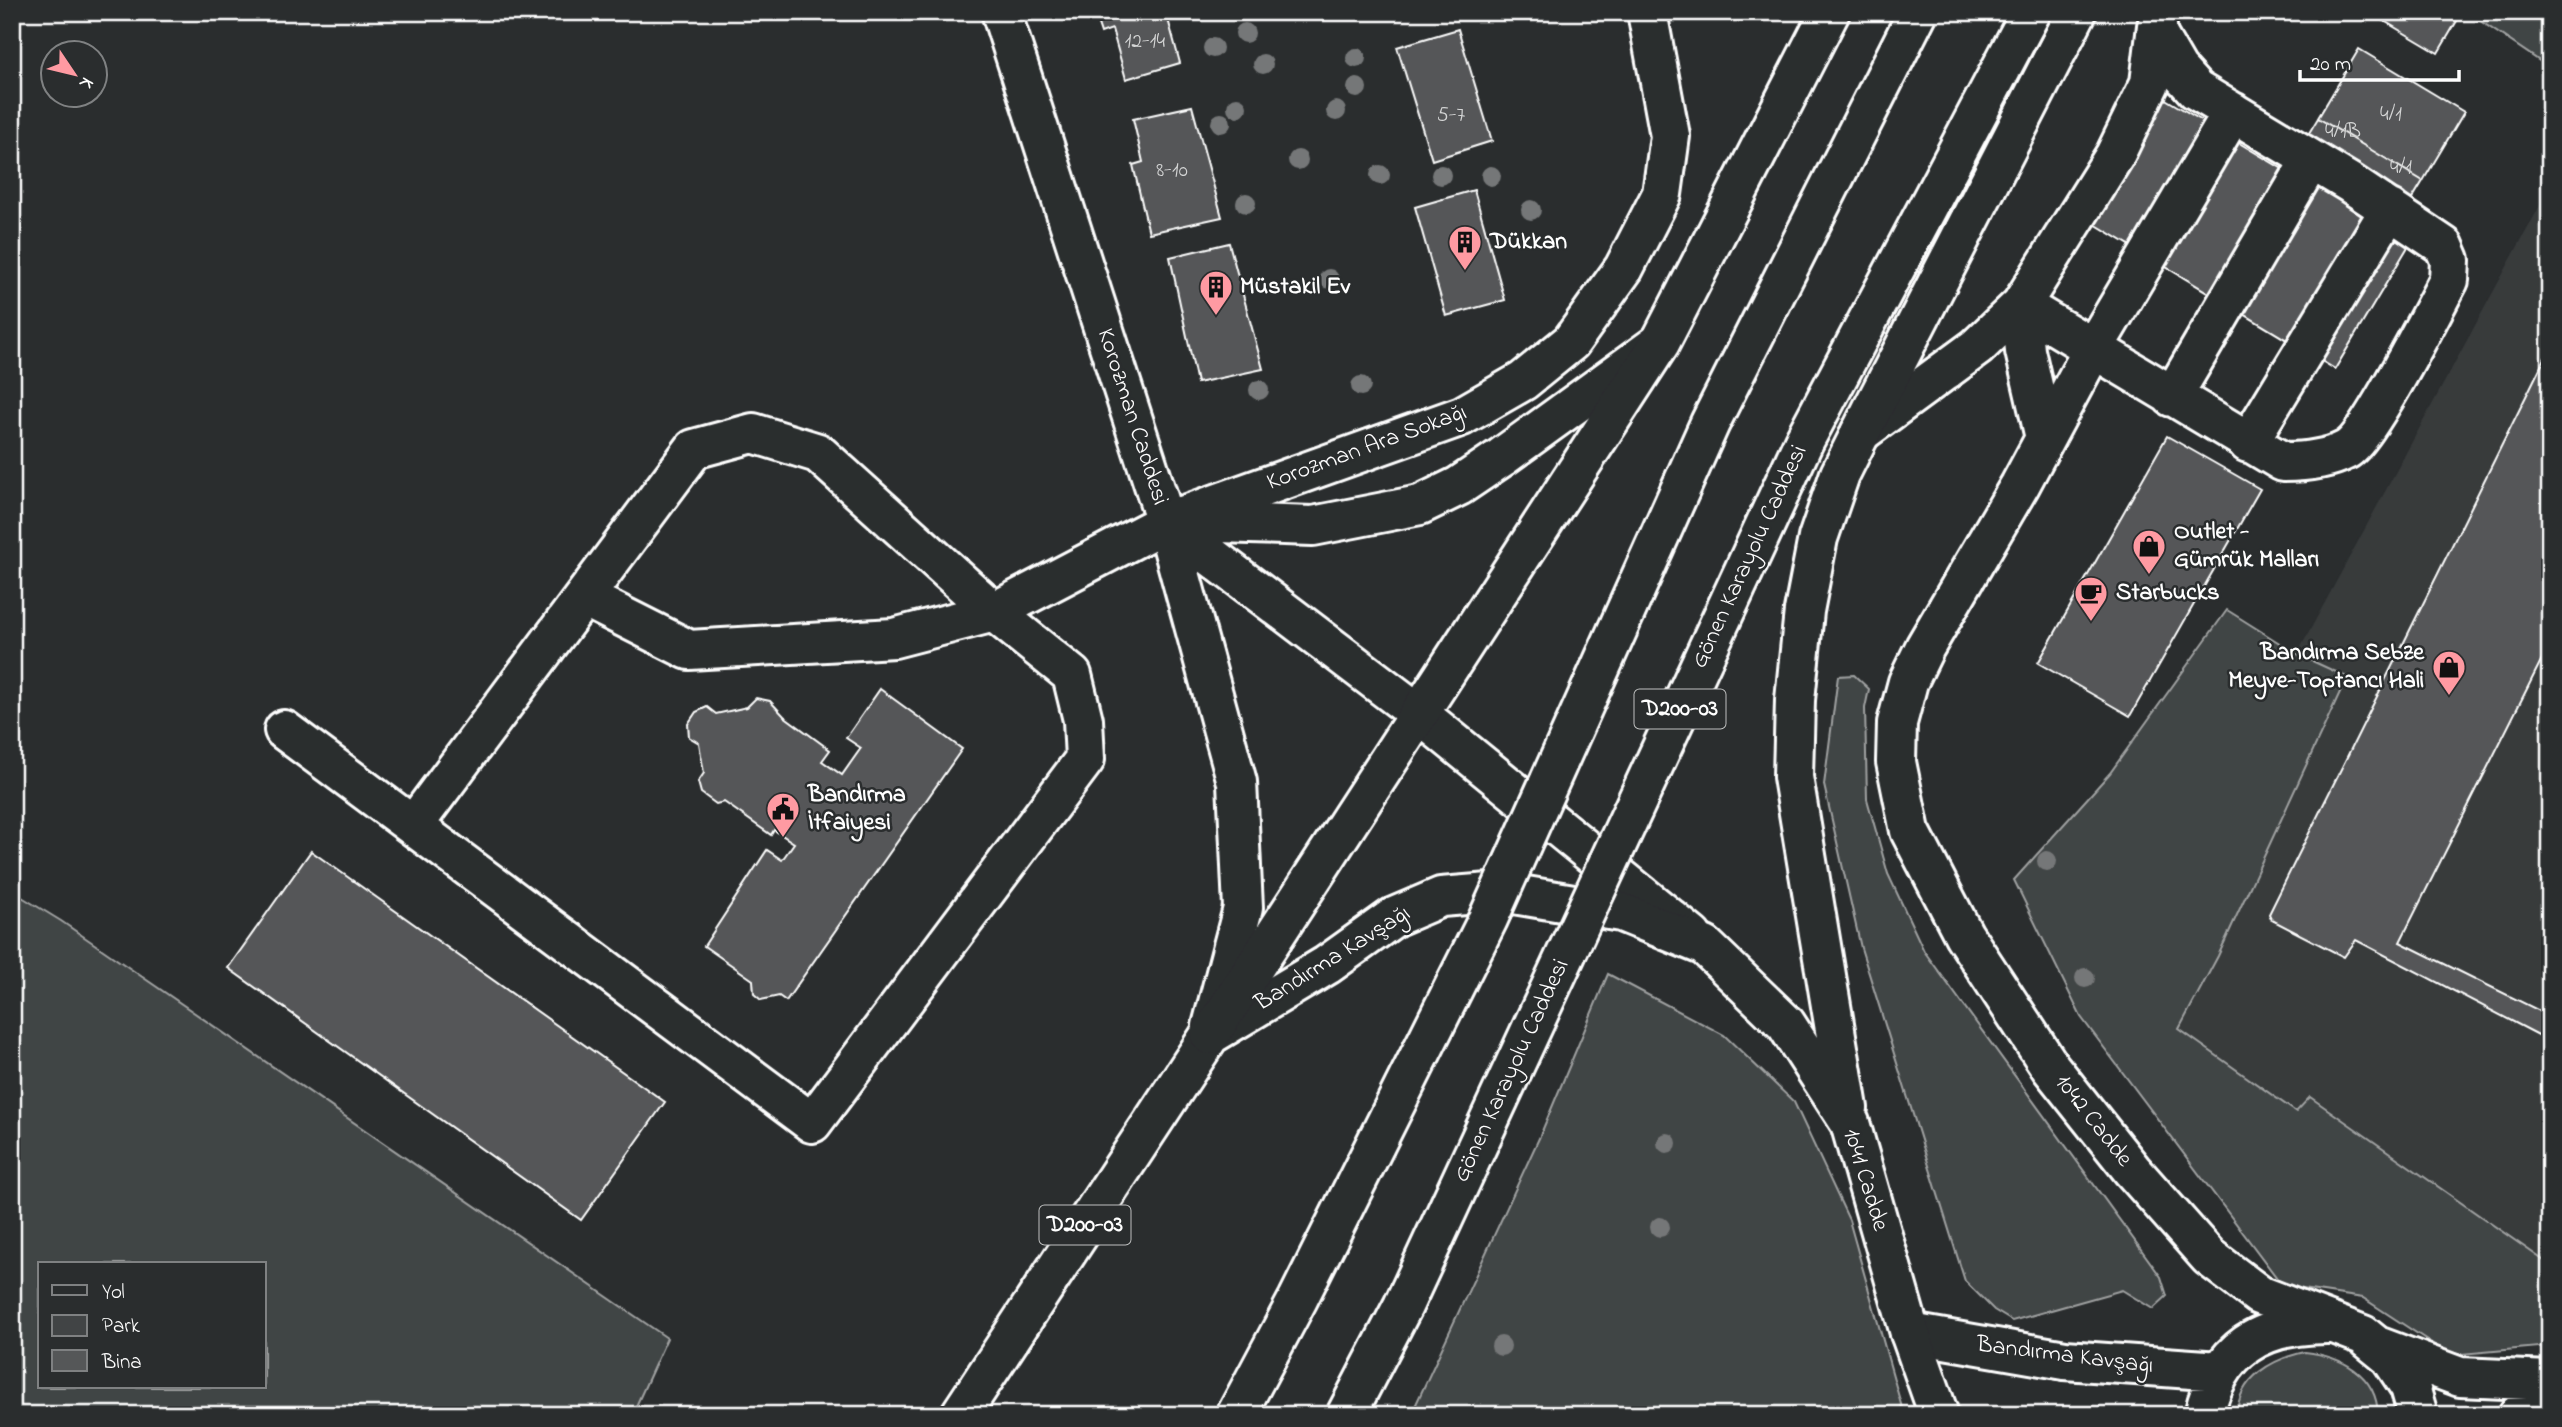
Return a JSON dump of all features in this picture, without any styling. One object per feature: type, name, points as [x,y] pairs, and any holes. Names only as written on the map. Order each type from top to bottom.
[{"type":"main road","name":"Korozman Caddesi","points":[[1001,12],[1167,522],[1418,713]]},
{"type":"main road","name":"Korozman Ara Sokağı","points":[[584,597],[689,650],[894,638],[994,612],[1167,522],[1462,416],[1523,381],[1571,342],[1624,268],[1662,194],[1670,136],[1647,12]]},
{"type":"main road","name":"D200-03","points":[[1210,1035],[1660,343],[1830,12]]},
{"type":"main road","points":[[1236,1415],[1298,1299],[1488,919],[1710,422],[1918,12]]},
{"type":"main road","name":"Gönen Karayolu Caddesi","points":[[1346,1415],[1409,1294],[1804,440],[2031,12]]},
{"type":"main road","points":[[1850,1123],[1793,777],[1804,611],[1818,538],[1840,474],[1860,433],[2077,12]]},
{"type":"main road","points":[[1860,433],[1977,347],[2021,305],[2115,155],[2150,83],[2156,23]]},
{"type":"main road","points":[[2021,305],[2248,443],[2283,462],[2308,462],[2347,450],[2368,425],[2449,280],[2450,260],[2444,246],[2390,209],[2196,90],[2178,70],[2156,23]]},
{"type":"main road","name":"1042 Cadde","points":[[2233,112],[2093,349],[1925,647],[1908,682],[1897,723],[1896,762],[1910,831],[1964,935],[2051,1068],[2132,1170],[2208,1257],[2259,1295],[2358,1336],[2390,1357],[2410,1387],[2418,1415]]},
{"type":"main road","points":[[2172,397],[2311,160]]},
{"type":"main road","points":[[2248,443],[2390,209]]},
{"type":"main road","points":[[2021,305],[2025,351],[2045,438]]},
{"type":"main road","points":[[1210,1035],[1243,908],[1237,782],[1167,522],[1313,526],[1420,505],[1459,486],[1503,457],[1660,343]]},
{"type":"main road","points":[[284,730],[812,1123],[1085,759],[1083,720],[1072,675],[994,612],[818,453],[753,433],[694,449],[413,826]]},
{"type":"main road","points":[[1418,713],[1705,946]]},
{"type":"main road","name":"Bandırma Kavşağı","points":[[960,1415],[1210,1035],[1327,965],[1394,917],[1441,897],[1502,892],[1563,900],[1621,912],[1705,946]]},
{"type":"main road","name":"1041 Cadde","points":[[1705,946],[1786,1024],[1850,1123],[1910,1333],[1940,1415]]},
{"type":"main road","points":[[2204,1415],[2210,1390],[2229,1359],[2258,1336],[2293,1324],[2330,1324],[2460,1377],[2550,1381]]},
{"type":"main road","name":"Bandırma Kavşağı","points":[[1910,1333],[2064,1360],[2220,1371]]},
{"type":"main road","points":[[2518,1415],[2550,1402]]},
{"type":"shaded area","name":"Bandırma Sebze Meyve-Toptancı Hali","points":[[2550,187],[2550,1265],[2311,1097],[2296,1112],[2179,1029],[2218,956],[2346,677],[2297,654]]},
{"type":"green space","points":[[2467,12],[2550,12],[2550,68]]},
{"type":"green space","points":[[2227,610],[2297,654],[2347,677],[2218,956],[2179,1029],[2296,1112],[2310,1097],[2550,1265],[2550,1346],[2450,1355],[2363,1298],[2283,1286],[2081,1017],[2014,880],[2110,773]]},
{"type":"green space","points":[[1854,675],[1869,689],[1865,708],[1867,799],[1888,874],[1924,951],[2161,1277],[2167,1296],[2153,1309],[2122,1290],[2012,1321],[1994,1310],[1965,1281],[1861,948],[1824,785],[1838,676]]},
{"type":"green space","points":[[12,891],[61,921],[667,1338],[632,1415],[12,1415]]},
{"type":"green space","points":[[1608,974],[1724,1035],[1794,1102],[1849,1220],[1904,1415],[1411,1415],[1540,1136]]},
{"type":"green space","points":[[2305,1352],[2343,1363],[2364,1378],[2376,1401],[2378,1415],[2237,1415],[2244,1390],[2259,1372],[2281,1359]]},
{"type":"building","points":[[1094,12],[1166,12],[1180,63],[1126,79],[1112,29],[1101,33]]},
{"type":"building","points":[[2369,12],[2458,12],[2461,14],[2438,53]]},
{"type":"building","points":[[1458,29],[1492,141],[1432,160],[1397,47]]},
{"type":"building","points":[[2359,49],[2464,112],[2423,181],[2318,118]]},
{"type":"building","points":[[2147,88],[2286,171],[2318,118],[2423,181],[2394,229],[2412,240],[2335,369],[2073,211]]},
{"type":"building","name":"Müstakil Ev","points":[[1192,106],[1222,217],[1149,233],[1133,165],[1143,162],[1133,119]]},
{"type":"building","name":"Dükkan","points":[[1474,190],[1505,300],[1446,316],[1415,207]]},
{"type":"building","name":"Müstakil Ev","points":[[1229,243],[1263,369],[1197,383],[1170,257]]},
{"type":"building","name":"Bandırma Sebze Meyve-Toptancı Hali","points":[[2550,348],[2550,643],[2400,942],[2550,1016],[2550,1041],[2356,940],[2344,957],[2272,920],[2269,914]]},
{"type":"building","name":"Outlet - Gümrük Malları","points":[[2167,436],[2260,489],[2130,716],[2038,663]]},
{"type":"building","name":"Bandırma İtfaiyesi","points":[[880,689],[962,749],[786,1001],[779,996],[761,1000],[754,994],[753,980],[704,946],[767,850],[782,860],[794,843],[774,830],[771,835],[724,802],[716,804],[701,793],[698,782],[704,773],[699,743],[689,737],[688,724],[696,712],[707,707],[716,714],[747,707],[756,698],[770,701],[784,716],[830,750],[822,761],[842,775],[861,748],[846,738]]},
{"type":"building","points":[[311,851],[665,1102],[581,1220],[228,968]]},
{"type":"place","name":"Dükkan","points":[[1465,272]]},
{"type":"place","name":"Müstakil Ev","points":[[1216,317]]},
{"type":"place","name":"Outlet - Gümrük Malları","points":[[2149,576]]},
{"type":"place","name":"Starbucks","points":[[2091,623]]},
{"type":"place","name":"Bandırma Sebze Meyve-Toptancı Hali","points":[[2449,697]]},
{"type":"place","name":"Bandırma İtfaiyesi","points":[[783,839]]}]
